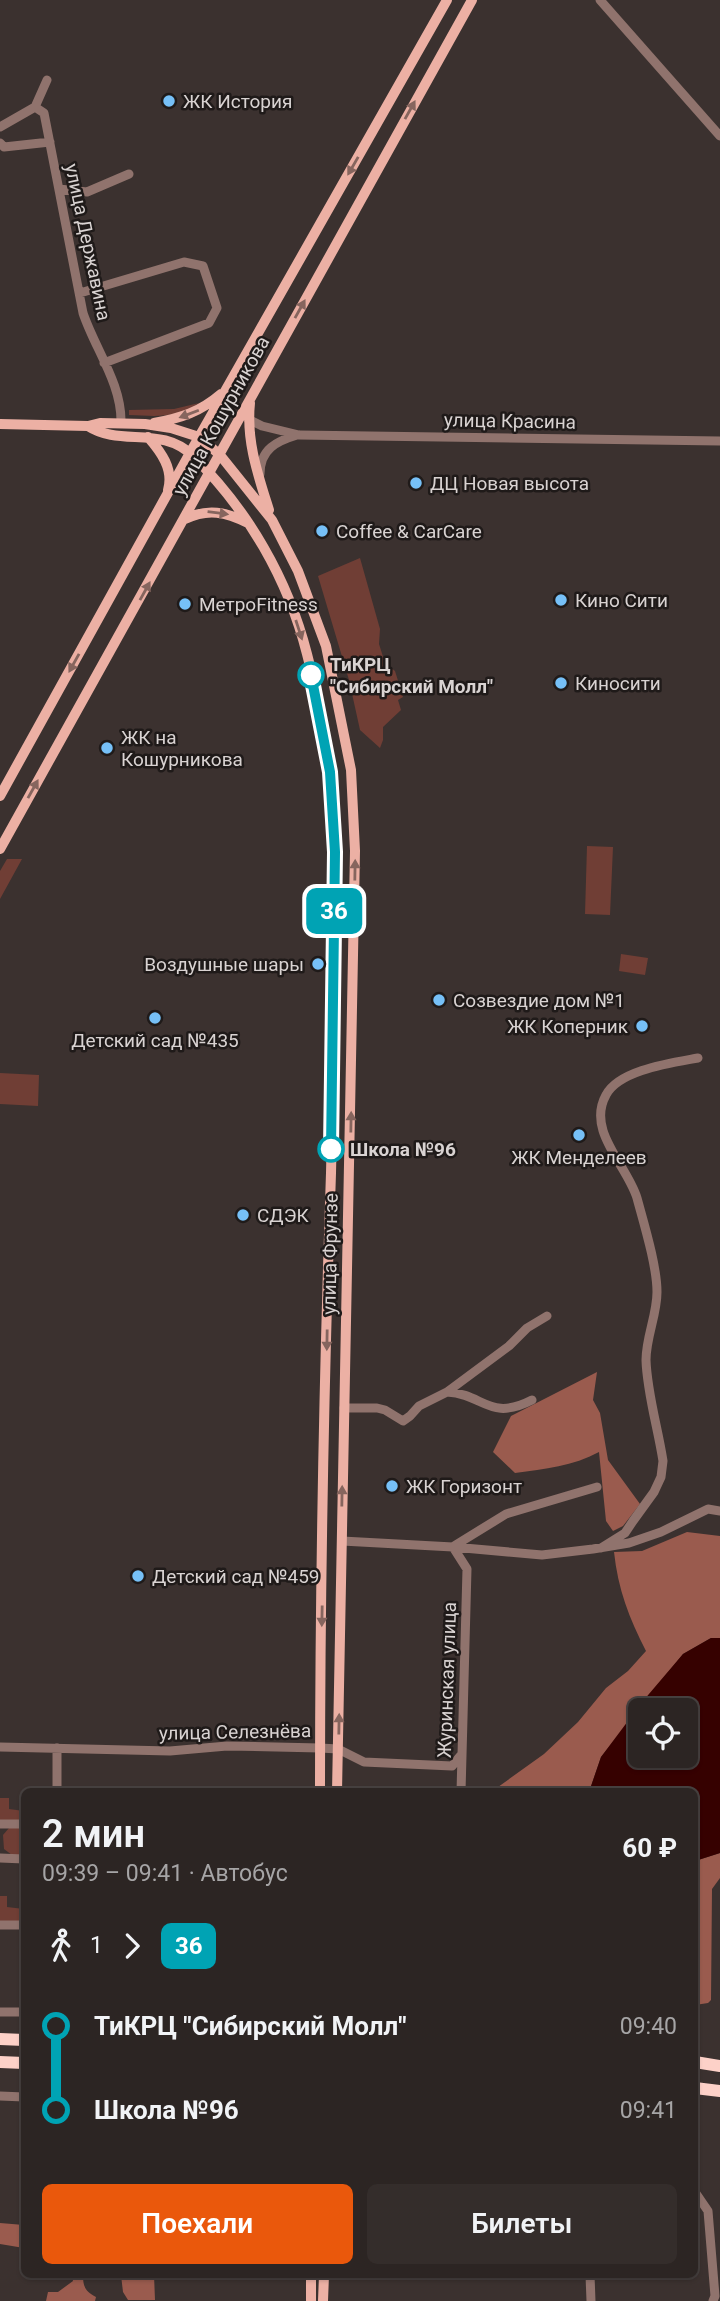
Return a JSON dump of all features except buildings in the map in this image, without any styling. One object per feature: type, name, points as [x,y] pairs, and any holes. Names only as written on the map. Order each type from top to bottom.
[{"type":"highway","points":[[0,2039],[21,2040]]},
{"type":"highway","points":[[0,2062],[21,2063]]},
{"type":"highway","points":[[698,2062],[719,2066]]},
{"type":"highway","points":[[698,2088],[720,2092]]},
{"type":"highway","points":[[698,2094],[720,2092]]},
{"type":"main road","name":"улица Кошурникова","points":[[0,796],[190,453],[447,0]]},
{"type":"main road","name":"улица Кошурникова","points":[[0,849],[472,0]]},
{"type":"main road","points":[[145,424],[184,417],[205,408],[226,390]]},
{"type":"main road","points":[[251,396],[248,419],[254,464],[272,520]]},
{"type":"main road","points":[[0,424],[145,424],[171,428],[199,438]]},
{"type":"main road","points":[[88,426],[105,434],[148,437],[175,443],[190,453]]},
{"type":"main road","points":[[148,437],[167,464],[170,482],[165,499]]},
{"type":"main road","name":"улица Фрунзе","points":[[199,438],[220,455],[272,520],[298,571],[326,646],[351,770],[355,851],[352,1087],[337,1788]]},
{"type":"main road","name":"улица Фрунзе","points":[[190,453],[250,524],[268,556],[296,620],[307,653],[330,772],[335,852],[320,1788]]},
{"type":"main road","points":[[185,519],[198,513],[217,511],[250,524]]},
{"type":"main road","points":[[332,1087],[352,1087]]},
{"type":"main road","points":[[331,1174],[350,1174]]},
{"type":"main road","points":[[311,2301],[312,2278]]},
{"type":"main road","points":[[323,2301],[324,2278]]},
{"type":"street","points":[[600,0],[720,136]]},
{"type":"street","points":[[0,127],[35,107],[47,80]]},
{"type":"street","name":"улица Державина","points":[[35,107],[44,113],[87,324],[114,384],[121,423]]},
{"type":"street","points":[[0,143],[4,147],[50,142]]},
{"type":"street","points":[[59,189],[87,192],[129,174]]},
{"type":"street","points":[[80,293],[184,262],[203,266],[217,308],[209,323],[104,363]]},
{"type":"street","name":"улица Красина","points":[[248,419],[262,426],[299,435],[720,441]]},
{"type":"street","name":"улица Красина","points":[[261,484],[262,459],[271,446],[279,440],[299,435]]},
{"type":"street","points":[[601,1548],[625,1533],[654,1492],[661,1477],[663,1461],[646,1359],[656,1300],[656,1274],[636,1195],[605,1138],[600,1122],[601,1107],[606,1093],[624,1077],[698,1058]]},
{"type":"street","points":[[344,1408],[377,1408],[403,1421],[419,1406],[447,1392],[509,1346],[527,1328],[547,1316]]},
{"type":"street","points":[[447,1392],[460,1393],[485,1406],[502,1408],[515,1408],[532,1400]]},
{"type":"street","points":[[453,1546],[506,1514],[597,1487]]},
{"type":"street","points":[[342,1541],[453,1546],[542,1555],[629,1543],[661,1532],[708,1509],[720,1511]]},
{"type":"street","name":"Журинская улица","points":[[453,1546],[467,1569],[461,1788]]},
{"type":"street","name":"улица Селезнёва","points":[[0,1747],[170,1751],[227,1746],[320,1748],[338,1749],[364,1762],[452,1766],[462,1754]]},
{"type":"street","points":[[57,1748],[57,1788]]},
{"type":"street","points":[[0,1824],[21,1824]]},
{"type":"street","points":[[0,1858],[21,1858]]},
{"type":"street","points":[[0,1924],[21,1925]]},
{"type":"street","points":[[0,2012],[21,2012]]},
{"type":"street","points":[[0,2096],[21,2096]]},
{"type":"street","points":[[698,2196],[708,2211],[716,2298]]},
{"type":"street","points":[[590,2278],[591,2301]]},
{"type":"shaded area","points":[[199,403],[173,414],[129,415],[129,410],[174,409]]},
{"type":"shaded area","points":[[360,558],[380,629],[379,644],[385,663],[395,671],[403,697],[398,700],[401,710],[383,727],[380,748],[360,730],[349,680],[318,576]]},
{"type":"shaded area","points":[[587,846],[613,847],[610,915],[585,914]]},
{"type":"shaded area","points":[[7,859],[22,859],[0,899],[0,871]]},
{"type":"shaded area","points":[[621,954],[648,958],[645,975],[619,971]]},
{"type":"shaded area","points":[[0,1073],[39,1075],[38,1106],[0,1104]]},
{"type":"shaded area","points":[[597,1372],[593,1400],[600,1413],[608,1460],[640,1504],[623,1526],[613,1531],[606,1521],[599,1452],[569,1464],[515,1473],[493,1452],[511,1416]]},
{"type":"shaded area","points":[[687,1532],[720,1536],[720,1638],[711,1638],[683,1654],[648,1698],[628,1698],[628,1723],[601,1757],[590,1788],[497,1788],[544,1754],[578,1722],[606,1688],[628,1671],[646,1651],[625,1603],[614,1552],[642,1551]]},
{"type":"shaded area","points":[[711,1638],[720,1638],[720,1853],[698,1860],[698,1788],[590,1788],[601,1757],[628,1721],[628,1768],[698,1768],[698,1698],[646,1698],[683,1654]]},
{"type":"shaded area","points":[[0,1798],[9,1798],[9,1809],[21,1811],[21,1821],[0,1821]]},
{"type":"shaded area","points":[[21,1826],[21,1856],[12,1855],[4,1849],[3,1835],[9,1828]]},
{"type":"shaded area","points":[[720,1853],[720,1878],[712,1889],[711,2000],[698,2005],[698,1860]]},
{"type":"shaded area","points":[[0,1896],[7,1896],[7,1907],[21,1909],[21,1924],[0,1924]]},
{"type":"shaded area","points":[[0,2223],[21,2225],[21,2248],[0,2244]]},
{"type":"shaded area","points":[[72,2278],[83,2278],[84,2286],[96,2297],[95,2301],[46,2301],[48,2292],[58,2292],[73,2281]]},
{"type":"shaded area","points":[[121,2278],[154,2278],[155,2300],[128,2300],[123,2292]]},
{"type":"bus line","name":"36","points":[[311,675],[330,772],[335,852],[331,1149]]},
{"type":"place","name":"ЖК История","points":[[169,101]]},
{"type":"place","name":"ДЦ Новая высота","points":[[416,483]]},
{"type":"place","name":"Coffee & CarCare","points":[[322,531]]},
{"type":"place","name":"Кино Сити","points":[[561,600]]},
{"type":"place","name":"МетроFitness","points":[[185,604]]},
{"type":"place","name":"ТиКРЦ \"Сибирский Молл\"","points":[[311,675]]},
{"type":"place","name":"Киносити","points":[[561,683]]},
{"type":"place","name":"ЖК на Кошурникова","points":[[107,748]]},
{"type":"place","name":"Воздушные шары","points":[[318,964]]},
{"type":"place","name":"Созвездие дом №1","points":[[439,1000]]},
{"type":"place","name":"Детский сад №435","points":[[155,1018]]},
{"type":"place","name":"ЖК Коперник","points":[[642,1026]]},
{"type":"place","name":"ЖК Менделеев","points":[[579,1135]]},
{"type":"place","name":"Школа №96","points":[[331,1149]]},
{"type":"place","name":"СДЭК","points":[[243,1215]]},
{"type":"place","name":"ЖК Горизонт","points":[[392,1486]]},
{"type":"place","name":"Детский сад №459","points":[[138,1576]]}]
